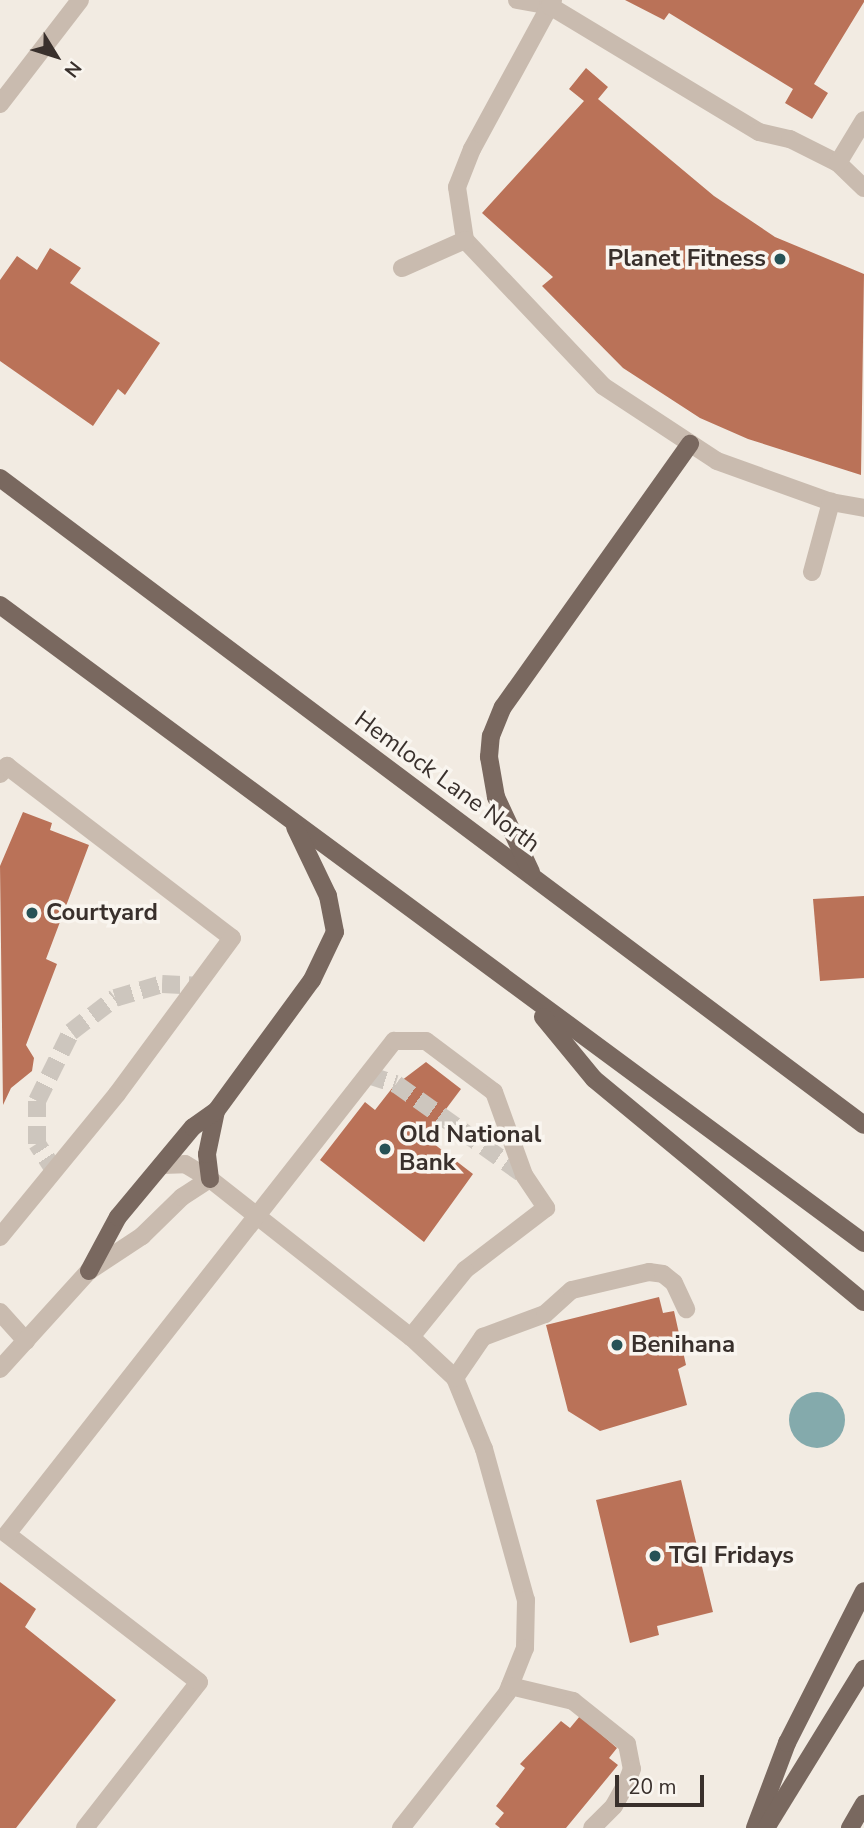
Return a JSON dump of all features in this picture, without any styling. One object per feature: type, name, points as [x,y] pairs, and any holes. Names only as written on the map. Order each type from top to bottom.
[{"type":"main road","points":[[533,875],[496,797],[489,757],[491,736],[503,707],[690,444]]},
{"type":"main road","name":"Hemlock Lane North","points":[[0,478],[864,1125]]},
{"type":"main road","points":[[0,605],[525,996],[864,1243]]},
{"type":"main road","points":[[89,1271],[118,1217],[192,1127],[216,1111],[312,980],[335,932],[328,895],[293,824]]},
{"type":"main road","points":[[525,996],[594,1079],[864,1302]]},
{"type":"main road","points":[[820,1092],[864,1112]]},
{"type":"main road","points":[[210,1180],[207,1154],[216,1111]]},
{"type":"main road","points":[[755,1828],[787,1743],[864,1591]]},
{"type":"main road","points":[[766,1828],[864,1669]]},
{"type":"main road","points":[[850,1828],[864,1804]]},
{"type":"street","points":[[0,104],[80,0]]},
{"type":"street","points":[[517,0],[550,2],[759,132],[790,139],[838,163],[864,188]]},
{"type":"street","points":[[550,2],[471,149],[457,187],[465,240],[588,372],[690,444],[717,461],[831,502],[864,509]]},
{"type":"street","points":[[838,163],[864,120]]},
{"type":"street","points":[[402,268],[465,240]]},
{"type":"street","points":[[812,572],[831,502]]},
{"type":"street","points":[[0,774],[6,766],[232,937],[56,1173],[0,1237]]},
{"type":"street","points":[[85,1828],[199,1682],[7,1535],[394,1041],[426,1041],[495,1092],[524,1175],[546,1208],[465,1270],[411,1337]]},
{"type":"street","points":[[162,1165],[185,1164],[210,1180],[411,1337],[455,1378],[484,1449],[527,1600],[525,1648],[510,1686],[401,1828]]},
{"type":"street","points":[[0,1369],[89,1271],[142,1236],[182,1197],[210,1180]]},
{"type":"street","points":[[455,1378],[483,1337],[545,1314],[572,1290],[649,1272],[663,1273],[674,1283],[686,1309]]},
{"type":"street","points":[[0,1312],[26,1341]]},
{"type":"street","points":[[510,1686],[573,1701],[627,1744],[632,1769],[601,1828]]},
{"type":"street","points":[[592,1828],[614,1806]]},
{"type":"water","points":[[817,1392],[837,1400],[845,1420],[837,1440],[817,1448],[797,1440],[789,1420],[797,1400]]},
{"type":"building","points":[[625,0],[864,2],[814,84],[828,93],[812,119],[785,103],[793,89],[669,13],[664,20]]},
{"type":"building","points":[[586,68],[608,87],[598,99],[714,196],[775,237],[864,274],[861,475],[748,439],[700,418],[623,368],[542,286],[553,277],[482,213],[584,101],[569,89]]},
{"type":"building","points":[[50,248],[81,268],[70,283],[160,343],[125,395],[118,389],[93,426],[0,361],[0,280],[17,256],[37,270]]},
{"type":"building","name":"Courtyard","points":[[23,812],[52,823],[50,830],[89,845],[46,959],[57,964],[26,1045],[34,1058],[32,1071],[11,1088],[3,1105],[0,866]]},
{"type":"building","points":[[864,896],[864,978],[820,981],[813,899]]},
{"type":"building","name":"Old National Bank","points":[[426,1062],[461,1089],[425,1137],[473,1174],[424,1242],[320,1160],[365,1102],[375,1110],[393,1087]]},
{"type":"building","name":"Benihana","points":[[659,1297],[663,1313],[674,1311],[686,1365],[678,1369],[687,1405],[600,1431],[568,1411],[546,1325]]},
{"type":"building","name":"TGI Fridays","points":[[681,1480],[713,1612],[657,1626],[659,1635],[630,1643],[596,1500]]},
{"type":"building","points":[[0,1582],[36,1609],[25,1627],[116,1700],[16,1828],[0,1828]]},
{"type":"building","points":[[580,1716],[617,1748],[609,1758],[618,1765],[566,1828],[500,1828],[495,1824],[504,1813],[496,1806],[525,1768],[520,1764],[561,1721],[570,1728]]},
{"type":"tunnel","points":[[56,1173],[37,1144],[37,1101],[71,1032],[115,998],[162,984],[197,986]]},
{"type":"tunnel","points":[[368,1075],[396,1084],[524,1175]]},
{"type":"place","name":"Planet Fitness","points":[[780,259]]},
{"type":"place","name":"Courtyard","points":[[32,913]]},
{"type":"place","name":"Old National Bank","points":[[385,1149]]},
{"type":"place","name":"Benihana","points":[[617,1345]]},
{"type":"place","name":"TGI Fridays","points":[[655,1556]]}]
